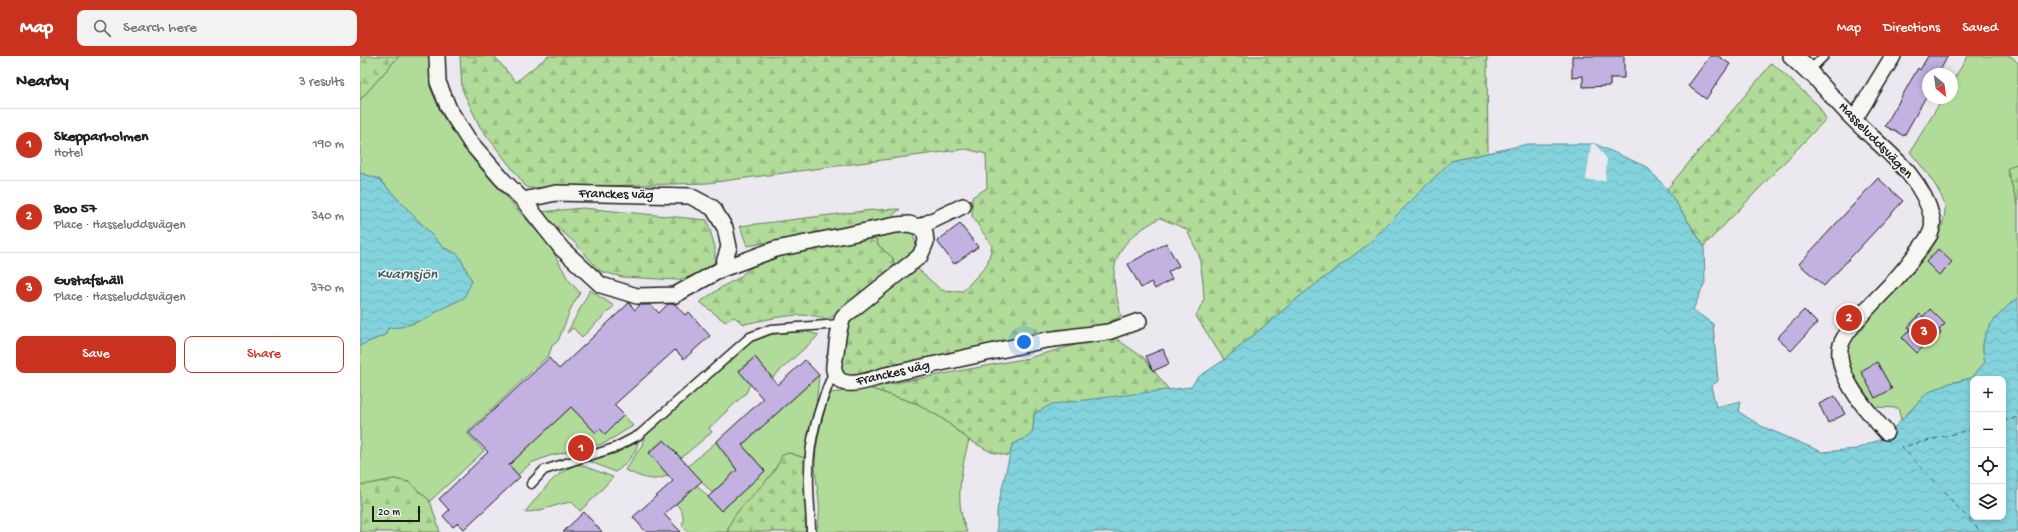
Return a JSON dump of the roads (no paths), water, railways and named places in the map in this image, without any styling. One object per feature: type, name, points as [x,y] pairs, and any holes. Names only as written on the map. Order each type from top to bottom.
[{"type":"street","points":[[437,56],[438,82],[449,109],[470,142],[502,179],[523,200],[562,249],[601,285],[637,296],[675,295],[722,269],[776,249],[896,225],[909,224],[919,227],[925,232],[926,242],[920,256],[864,299],[843,317],[840,324]]},
{"type":"street","name":"Hasseluddsvägen","points":[[1793,56],[1809,70],[1854,120],[1895,158],[1914,182],[1928,204],[1932,220],[1931,234],[1895,280],[1848,331],[1840,348],[1840,360],[1845,375],[1863,407],[1886,432]]},
{"type":"street","points":[[1854,120],[1893,56]]},
{"type":"street","name":"Franckes väg","points":[[523,200],[556,194],[690,196],[713,208],[725,228],[729,247],[722,269]]},
{"type":"street","points":[[919,227],[963,206]]},
{"type":"street","name":"Franckes väg","points":[[840,324],[834,370],[838,379],[847,384],[860,383],[886,375],[1046,340],[1108,332],[1139,321]]},
{"type":"lane","points":[[1809,70],[1824,56]]},
{"type":"lane","points":[[531,484],[544,470],[614,448],[639,435],[750,338],[771,329],[840,324]]},
{"type":"lane","points":[[811,532],[808,470],[812,443],[824,392],[834,370]]},
{"type":"water","points":[[1528,144],[1595,144],[1647,167],[1667,189],[1704,246],[1705,282],[1693,310],[1713,324],[1718,381],[1711,386],[1716,407],[1741,401],[1739,412],[1761,426],[1822,452],[1856,449],[1881,439],[1886,432],[1896,426],[1927,393],[1950,383],[1970,378],[1970,520],[2006,520],[2006,376],[1974,376],[1985,362],[1983,343],[1989,328],[2013,301],[2018,299],[2018,532],[997,532],[997,510],[1012,445],[1032,433],[1034,414],[1052,404],[1191,387],[1197,378],[1224,360],[1299,297],[1366,246],[1451,161]]},
{"type":"water","name":"Kvarnsjön","points":[[360,173],[379,179],[444,248],[458,254],[472,281],[464,298],[435,312],[429,318],[401,327],[388,328],[385,335],[363,344],[360,347]]},
{"type":"place","name":"Boo 57","points":[[1849,318]]},
{"type":"place","name":"Gustafshäll","points":[[1924,332]]},
{"type":"place","name":"Skepparholmen","points":[[581,448]]}]
